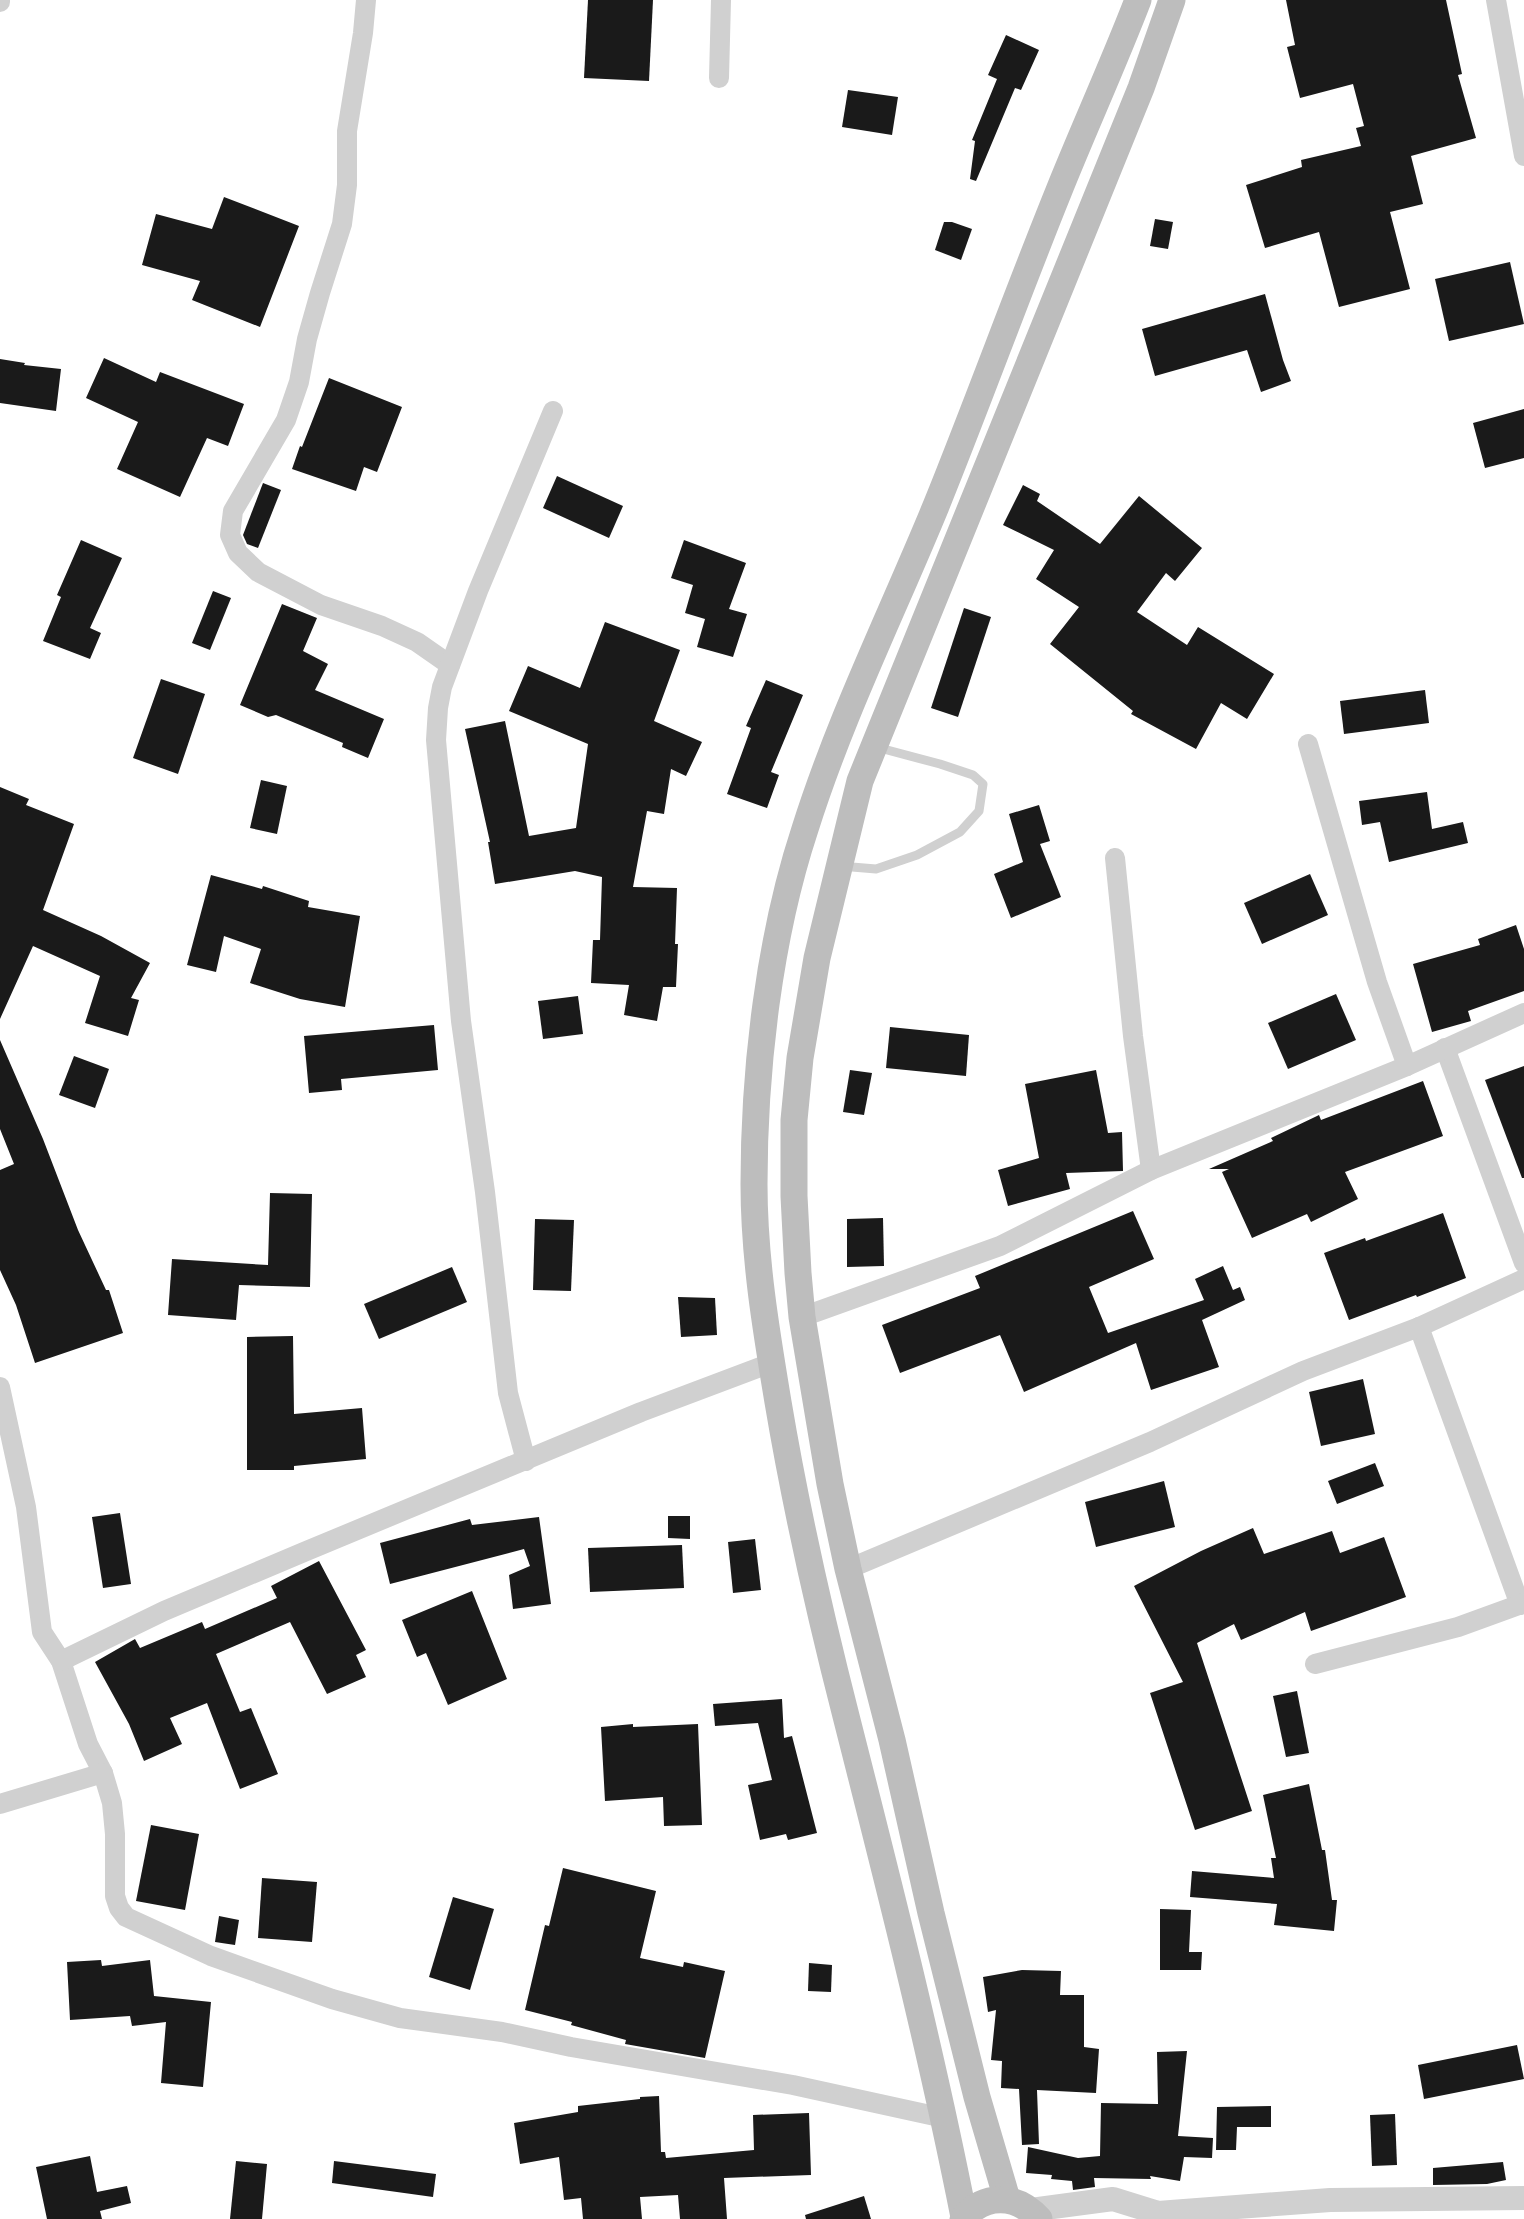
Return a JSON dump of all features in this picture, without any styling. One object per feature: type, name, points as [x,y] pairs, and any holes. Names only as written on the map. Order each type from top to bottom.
[{"type":"main road","points":[[963,2218],[944,2118],[902,1937],[825,1631],[794,1493],[757,1270],[754,1184],[758,1077],[770,981],[791,877],[804,829],[855,696],[964,439],[1048,216],[1138,0]]},
{"type":"main road","points":[[1007,2199],[976,2097],[892,1740],[848,1569],[830,1484],[802,1317],[794,1196],[794,1120],[800,1058],[815,969],[860,782],[1100,192],[1141,88],[1172,0]]},
{"type":"main road","points":[[963,2218],[976,2206],[991,2200],[1007,2199],[1020,2203],[1035,2215]]},
{"type":"street","points":[[366,0],[347,131],[347,185],[342,224],[320,293],[307,339],[299,382],[286,420],[233,511],[230,535],[238,554],[258,572],[321,605],[382,626],[417,642],[450,665]]},
{"type":"street","points":[[719,78],[721,0]]},
{"type":"street","points":[[1496,0],[1524,156]]},
{"type":"street","points":[[526,1461],[508,1393],[485,1192],[461,1021],[436,740],[442,687],[478,591],[553,411]]},
{"type":"street","points":[[1308,744],[1377,982],[1407,1066]]},
{"type":"street","points":[[1115,858],[1132,1036],[1151,1170]]},
{"type":"street","points":[[802,1317],[1000,1246],[1151,1170],[1407,1066],[1524,1013]]},
{"type":"street","points":[[1445,1048],[1524,1263]]},
{"type":"street","points":[[848,1569],[1150,1442],[1303,1371],[1419,1327],[1524,1279]]},
{"type":"street","points":[[1315,1664],[1458,1627],[1522,1604],[1419,1327]]},
{"type":"street","points":[[61,1661],[164,1611],[641,1412],[771,1362]]},
{"type":"street","points":[[0,1387],[26,1507],[42,1632],[61,1661],[88,1744],[103,1773],[112,1803],[115,1834],[115,1896],[119,1908],[126,1917],[211,1956],[332,1999],[400,2018],[502,2032],[572,2047],[793,2085],[944,2118]]},
{"type":"street","points":[[0,1804],[103,1773]]},
{"type":"street","points":[[1035,2215],[1113,2199],[1154,2216],[1330,2200],[1524,2198]]},
{"type":"lane","points":[[838,866],[876,869],[918,855],[960,832],[979,812],[983,784],[973,775],[873,746]]},
{"type":"building","points":[[588,0],[653,0],[649,81],[584,78]]},
{"type":"building","points":[[1286,0],[1446,0],[1462,74],[1458,75],[1476,138],[1411,156],[1423,204],[1390,212],[1410,289],[1339,307],[1319,232],[1265,248],[1246,185],[1302,167],[1301,160],[1361,146],[1356,128],[1364,126],[1353,84],[1300,98],[1287,47],[1295,45]]},
{"type":"building","points":[[1006,35],[1039,50],[1021,90],[1015,88],[976,181],[970,179],[975,141],[972,140],[997,79],[988,75]]},
{"type":"building","points":[[848,90],[898,97],[892,135],[842,127]]},
{"type":"building","points":[[224,197],[299,226],[260,327],[192,300],[200,281],[142,265],[156,214],[212,229]]},
{"type":"building","points":[[1155,219],[1173,222],[1168,249],[1150,246]]},
{"type":"building","points":[[944,222],[952,222],[972,229],[961,260],[935,250]]},
{"type":"building","points":[[1510,262],[1524,324],[1449,341],[1435,279]]},
{"type":"building","points":[[1265,294],[1291,381],[1261,392],[1247,350],[1155,376],[1142,329]]},
{"type":"building","points":[[104,358],[156,382],[160,372],[244,404],[228,446],[207,438],[180,497],[117,469],[138,422],[86,398]]},
{"type":"building","points":[[0,359],[25,363],[24,365],[61,369],[56,411],[0,403]]},
{"type":"building","points":[[329,378],[402,407],[377,472],[364,467],[356,491],[292,469]]},
{"type":"building","points":[[1524,409],[1524,458],[1485,468],[1473,423]]},
{"type":"building","points":[[557,476],[623,506],[609,538],[543,508]]},
{"type":"building","points":[[263,483],[281,490],[258,548],[247,544],[243,535]]},
{"type":"building","points":[[1023,485],[1040,494],[1037,501],[1100,544],[1139,496],[1202,548],[1175,581],[1166,573],[1137,612],[1187,645],[1198,627],[1274,674],[1247,719],[1221,703],[1196,749],[1131,714],[1133,711],[1050,644],[1079,607],[1036,579],[1054,550],[1003,525]]},
{"type":"building","points":[[81,540],[122,558],[90,628],[101,633],[90,659],[43,641],[61,597],[57,595]]},
{"type":"building","points":[[684,540],[746,563],[729,609],[747,614],[733,657],[697,647],[705,619],[685,613],[693,585],[671,578]]},
{"type":"building","points":[[213,591],[231,598],[210,650],[192,643]]},
{"type":"building","points":[[282,604],[317,618],[303,651],[328,664],[315,690],[384,719],[368,758],[342,747],[343,743],[276,715],[268,717],[240,705]]},
{"type":"building","points":[[964,608],[991,617],[958,717],[931,708]]},
{"type":"building","points":[[605,622],[680,650],[654,721],[702,742],[686,776],[671,769],[664,814],[647,811],[633,887],[677,888],[676,987],[663,987],[657,1021],[624,1015],[629,985],[591,983],[593,940],[600,940],[602,877],[575,871],[495,884],[488,842],[490,842],[465,729],[505,721],[529,836],[576,828],[588,744],[509,711],[528,666],[580,688]]},
{"type":"building","points":[[161,679],[205,694],[178,774],[133,758]]},
{"type":"building","points":[[766,680],[803,695],[771,772],[779,775],[767,808],[727,794],[751,728],[746,726]]},
{"type":"building","points":[[1425,690],[1429,723],[1344,734],[1340,701]]},
{"type":"building","points":[[261,780],[287,786],[277,834],[250,828]]},
{"type":"building","points":[[0,787],[29,799],[26,805],[74,824],[43,910],[101,936],[150,963],[131,998],[139,1000],[128,1036],[85,1023],[100,976],[33,946],[0,1019]]},
{"type":"building","points":[[1427,792],[1432,829],[1463,822],[1468,843],[1389,862],[1380,822],[1362,825],[1359,801]]},
{"type":"building","points":[[1039,805],[1050,841],[1040,844],[1061,897],[1011,918],[994,874],[1023,862],[1009,814]]},
{"type":"building","points":[[1310,874],[1328,915],[1262,944],[1244,903]]},
{"type":"building","points":[[211,875],[262,889],[263,886],[309,901],[308,907],[360,916],[345,1007],[300,999],[250,983],[261,949],[224,936],[216,972],[187,965]]},
{"type":"building","points":[[1516,925],[1524,949],[1524,991],[1468,1011],[1471,1021],[1432,1032],[1413,964],[1480,945],[1478,939]]},
{"type":"building","points":[[1336,994],[1356,1040],[1288,1069],[1268,1023]]},
{"type":"building","points":[[578,996],[583,1034],[543,1039],[538,1001]]},
{"type":"building","points":[[434,1025],[438,1070],[341,1079],[342,1090],[309,1093],[304,1036]]},
{"type":"building","points":[[890,1027],[969,1035],[966,1076],[886,1068]]},
{"type":"building","points":[[0,1040],[43,1139],[78,1230],[106,1290],[109,1290],[123,1333],[35,1363],[16,1305],[0,1270],[0,1170],[14,1164],[0,1129]]},
{"type":"building","points":[[74,1056],[109,1069],[95,1108],[59,1095]]},
{"type":"building","points":[[1524,1066],[1524,1178],[1522,1178],[1485,1080]]},
{"type":"building","points":[[850,1070],[872,1073],[864,1115],[843,1112]]},
{"type":"building","points":[[1096,1070],[1108,1133],[1122,1132],[1123,1171],[1066,1173],[1070,1189],[1008,1206],[998,1170],[1039,1158],[1025,1084]]},
{"type":"building","points":[[1423,1081],[1443,1136],[1345,1172],[1358,1199],[1311,1222],[1307,1214],[1252,1238],[1222,1172],[1229,1169],[1209,1169],[1273,1141],[1271,1138],[1319,1115],[1321,1120]]},
{"type":"building","points":[[270,1193],[312,1194],[310,1287],[239,1285],[236,1320],[168,1315],[172,1259],[268,1265]]},
{"type":"building","points":[[1133,1211],[1154,1259],[1089,1287],[1108,1333],[1204,1300],[1195,1279],[1223,1266],[1233,1290],[1240,1287],[1245,1300],[1202,1320],[1219,1367],[1151,1390],[1136,1343],[1024,1392],[1000,1335],[900,1373],[882,1325],[980,1288],[975,1276]]},
{"type":"building","points":[[1443,1213],[1466,1278],[1349,1320],[1324,1253],[1365,1238],[1366,1241]]},
{"type":"building","points":[[883,1218],[884,1266],[847,1267],[847,1219]]},
{"type":"building","points":[[535,1219],[574,1220],[571,1291],[533,1290]]},
{"type":"building","points":[[452,1267],[467,1302],[379,1339],[364,1304]]},
{"type":"building","points":[[678,1297],[715,1298],[717,1335],[681,1337]]},
{"type":"building","points":[[293,1336],[294,1414],[362,1408],[366,1459],[294,1466],[294,1470],[247,1470],[247,1337]]},
{"type":"building","points":[[1363,1379],[1375,1434],[1321,1446],[1309,1392]]},
{"type":"building","points":[[1375,1463],[1384,1486],[1337,1504],[1328,1481]]},
{"type":"building","points":[[1164,1481],[1175,1527],[1096,1547],[1085,1502]]},
{"type":"building","points":[[120,1513],[131,1584],[103,1588],[92,1517]]},
{"type":"building","points":[[668,1516],[690,1516],[690,1539],[668,1538]]},
{"type":"building","points":[[539,1517],[551,1604],[513,1609],[509,1575],[530,1566],[524,1549],[390,1584],[380,1543],[470,1519],[472,1525]]},
{"type":"building","points":[[1253,1528],[1264,1554],[1332,1531],[1340,1553],[1384,1537],[1406,1597],[1311,1631],[1305,1612],[1241,1640],[1234,1624],[1197,1643],[1252,1811],[1195,1830],[1150,1693],[1183,1682],[1134,1586],[1201,1551]]},
{"type":"building","points":[[755,1539],[761,1590],[733,1593],[728,1542]]},
{"type":"building","points":[[682,1545],[684,1588],[590,1592],[588,1548]]},
{"type":"building","points":[[319,1561],[366,1650],[356,1655],[366,1677],[327,1694],[290,1622],[216,1654],[240,1712],[251,1708],[278,1774],[240,1789],[207,1703],[170,1718],[182,1744],[144,1761],[129,1724],[95,1662],[135,1639],[140,1648],[202,1622],[205,1629],[277,1598],[271,1586]]},
{"type":"building","points":[[472,1591],[507,1679],[448,1705],[426,1653],[417,1657],[402,1620]]},
{"type":"building","points":[[1297,1691],[1309,1753],[1286,1757],[1273,1696]]},
{"type":"building","points":[[782,1699],[784,1738],[792,1736],[817,1833],[788,1840],[786,1834],[760,1840],[748,1785],[772,1780],[758,1723],[715,1726],[713,1704]]},
{"type":"building","points":[[633,1724],[633,1727],[698,1724],[702,1825],[664,1826],[663,1797],[605,1801],[601,1727]]},
{"type":"building","points":[[1309,1784],[1322,1850],[1325,1850],[1332,1900],[1337,1900],[1334,1931],[1274,1925],[1277,1904],[1190,1897],[1192,1871],[1274,1878],[1271,1858],[1276,1858],[1263,1795]]},
{"type":"building","points":[[151,1825],[199,1834],[185,1910],[136,1901]]},
{"type":"building","points":[[563,1868],[656,1891],[640,1958],[683,1967],[684,1962],[725,1971],[705,2058],[625,2044],[626,2040],[571,2025],[572,2022],[525,2010],[545,1925],[549,1926]]},
{"type":"building","points":[[262,1878],[317,1882],[312,1942],[258,1938]]},
{"type":"building","points":[[453,1897],[494,1909],[470,1990],[429,1977]]},
{"type":"building","points":[[1160,1909],[1191,1910],[1189,1952],[1202,1952],[1201,1970],[1160,1970]]},
{"type":"building","points":[[219,1916],[239,1920],[235,1945],[215,1942]]},
{"type":"building","points":[[101,1960],[102,1966],[150,1960],[154,1996],[211,2002],[203,2087],[161,2083],[166,2022],[132,2026],[130,2016],[70,2020],[67,1962]]},
{"type":"building","points":[[809,1963],[832,1965],[831,1992],[808,1991]]},
{"type":"building","points":[[1022,1970],[1061,1971],[1060,1995],[1084,1995],[1084,2047],[1099,2049],[1096,2093],[1037,2090],[1039,2144],[1022,2145],[1019,2089],[1001,2088],[1002,2061],[991,2060],[996,2010],[988,2012],[983,1977]]},
{"type":"building","points":[[1517,2045],[1524,2079],[1424,2099],[1418,2065]]},
{"type":"building","points":[[1187,2051],[1178,2136],[1213,2138],[1212,2158],[1184,2157],[1180,2181],[1150,2176],[1151,2179],[1094,2178],[1095,2187],[1073,2190],[1072,2181],[1051,2179],[1052,2175],[1026,2173],[1028,2147],[1078,2158],[1100,2156],[1101,2103],[1158,2104],[1157,2052]]},
{"type":"building","points":[[659,2096],[661,2152],[665,2152],[666,2158],[754,2150],[753,2115],[809,2113],[811,2175],[724,2178],[727,2219],[680,2219],[678,2195],[640,2197],[642,2219],[583,2219],[581,2198],[564,2200],[559,2157],[520,2164],[514,2123],[578,2112],[578,2106]]},
{"type":"building","points":[[1271,2106],[1271,2127],[1237,2127],[1236,2150],[1216,2150],[1217,2107]]},
{"type":"building","points":[[1395,2114],[1397,2165],[1372,2166],[1370,2115]]},
{"type":"building","points":[[90,2156],[97,2192],[127,2186],[131,2203],[100,2211],[102,2219],[47,2219],[36,2167]]},
{"type":"building","points":[[236,2161],[267,2164],[262,2219],[230,2219]]},
{"type":"building","points":[[334,2161],[436,2174],[433,2197],[332,2183]]},
{"type":"building","points":[[1503,2162],[1506,2180],[1487,2184],[1433,2185],[1433,2168]]},
{"type":"building","points":[[864,2196],[871,2219],[806,2219],[805,2215]]}]
